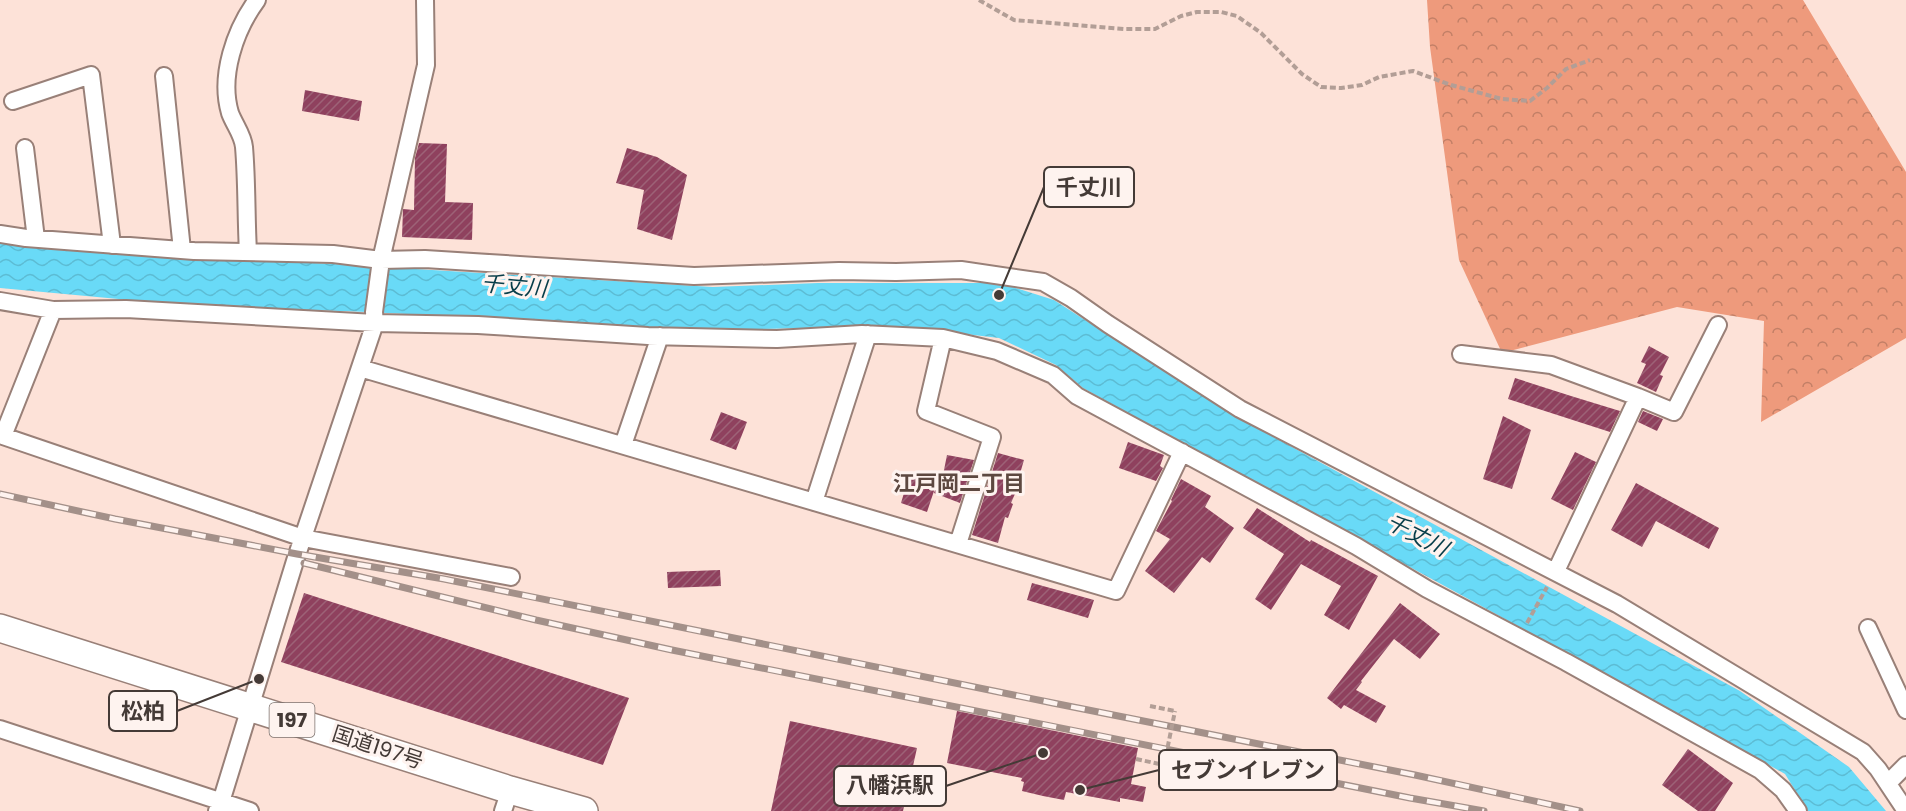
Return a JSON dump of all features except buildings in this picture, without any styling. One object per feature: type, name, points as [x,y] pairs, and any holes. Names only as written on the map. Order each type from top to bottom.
[{"type":"highway","name":"国道197号","points":[[0,628],[249,706],[507,800],[584,811]]},
{"type":"street","points":[[248,252],[244,143],[230,112],[226,81],[241,26],[257,0]]},
{"type":"street","points":[[219,807],[249,706],[375,317],[381,260],[426,65],[425,0]]},
{"type":"street","points":[[13,101],[91,75],[112,245]]},
{"type":"street","points":[[164,76],[182,250]]},
{"type":"street","points":[[25,148],[36,239]]},
{"type":"street","points":[[0,234],[36,239],[182,250],[333,255],[381,260],[425,259],[694,276],[961,270],[1043,282],[1240,409],[1617,604],[1863,752],[1878,769],[1906,811]]},
{"type":"street","points":[[0,301],[53,310],[126,309],[375,317],[478,326],[660,336],[777,339],[868,334],[943,338],[997,351],[1053,375],[1077,396],[1356,546],[1427,589],[1566,662],[1760,770],[1783,790],[1798,811]]},
{"type":"street","points":[[53,310],[2,435],[303,538],[511,577]]},
{"type":"street","points":[[1461,354],[1551,365],[1674,412],[1718,326]]},
{"type":"street","points":[[814,502],[868,334]]},
{"type":"street","points":[[623,445],[660,336]]},
{"type":"street","points":[[943,338],[926,411],[992,437],[958,544]]},
{"type":"street","points":[[360,368],[1116,591],[1182,452]]},
{"type":"street","points":[[1556,571],[1638,397]]},
{"type":"street","points":[[1868,627],[1906,710]]},
{"type":"street","points":[[0,729],[219,807],[250,811]]},
{"type":"street","points":[[1888,783],[1906,765]]},
{"type":"path","points":[[979,0],[1014,20],[1124,29],[1155,29],[1180,16],[1197,12],[1221,12],[1237,16],[1261,33],[1302,74],[1321,87],[1362,86],[1379,77],[1413,71],[1451,85],[1502,99],[1530,101],[1566,69],[1590,60]]},
{"type":"path","points":[[1525,626],[1556,571]]},
{"type":"path","points":[[1136,759],[1164,765],[1175,711],[1150,706]]},
{"type":"green space","points":[[1427,0],[1803,0],[1906,172],[1906,338],[1761,422],[1764,321],[1677,307],[1502,353],[1459,260],[1430,47]]},
{"type":"water","points":[[0,242],[57,250],[713,287],[818,283],[1000,283],[1054,300],[1228,412],[1740,691],[1849,767],[1886,811],[1808,811],[1785,774],[1083,388],[1056,365],[999,338],[897,326],[723,330],[368,312],[194,306],[0,288]]},
{"type":"railway","points":[[0,494],[297,554],[444,579],[1415,775],[1580,811]]},
{"type":"railway","points":[[304,563],[536,620],[672,650],[1484,811]]},
{"type":"place","name":"千丈川","points":[[999,295]]},
{"type":"place","name":"松柏","points":[[259,679]]},
{"type":"place","name":"八幡浜駅","points":[[1043,753]]},
{"type":"place","name":"セブンイレブン","points":[[1080,790]]},
{"type":"district","name":"江戸岡二丁目","points":[[959,483]]}]
